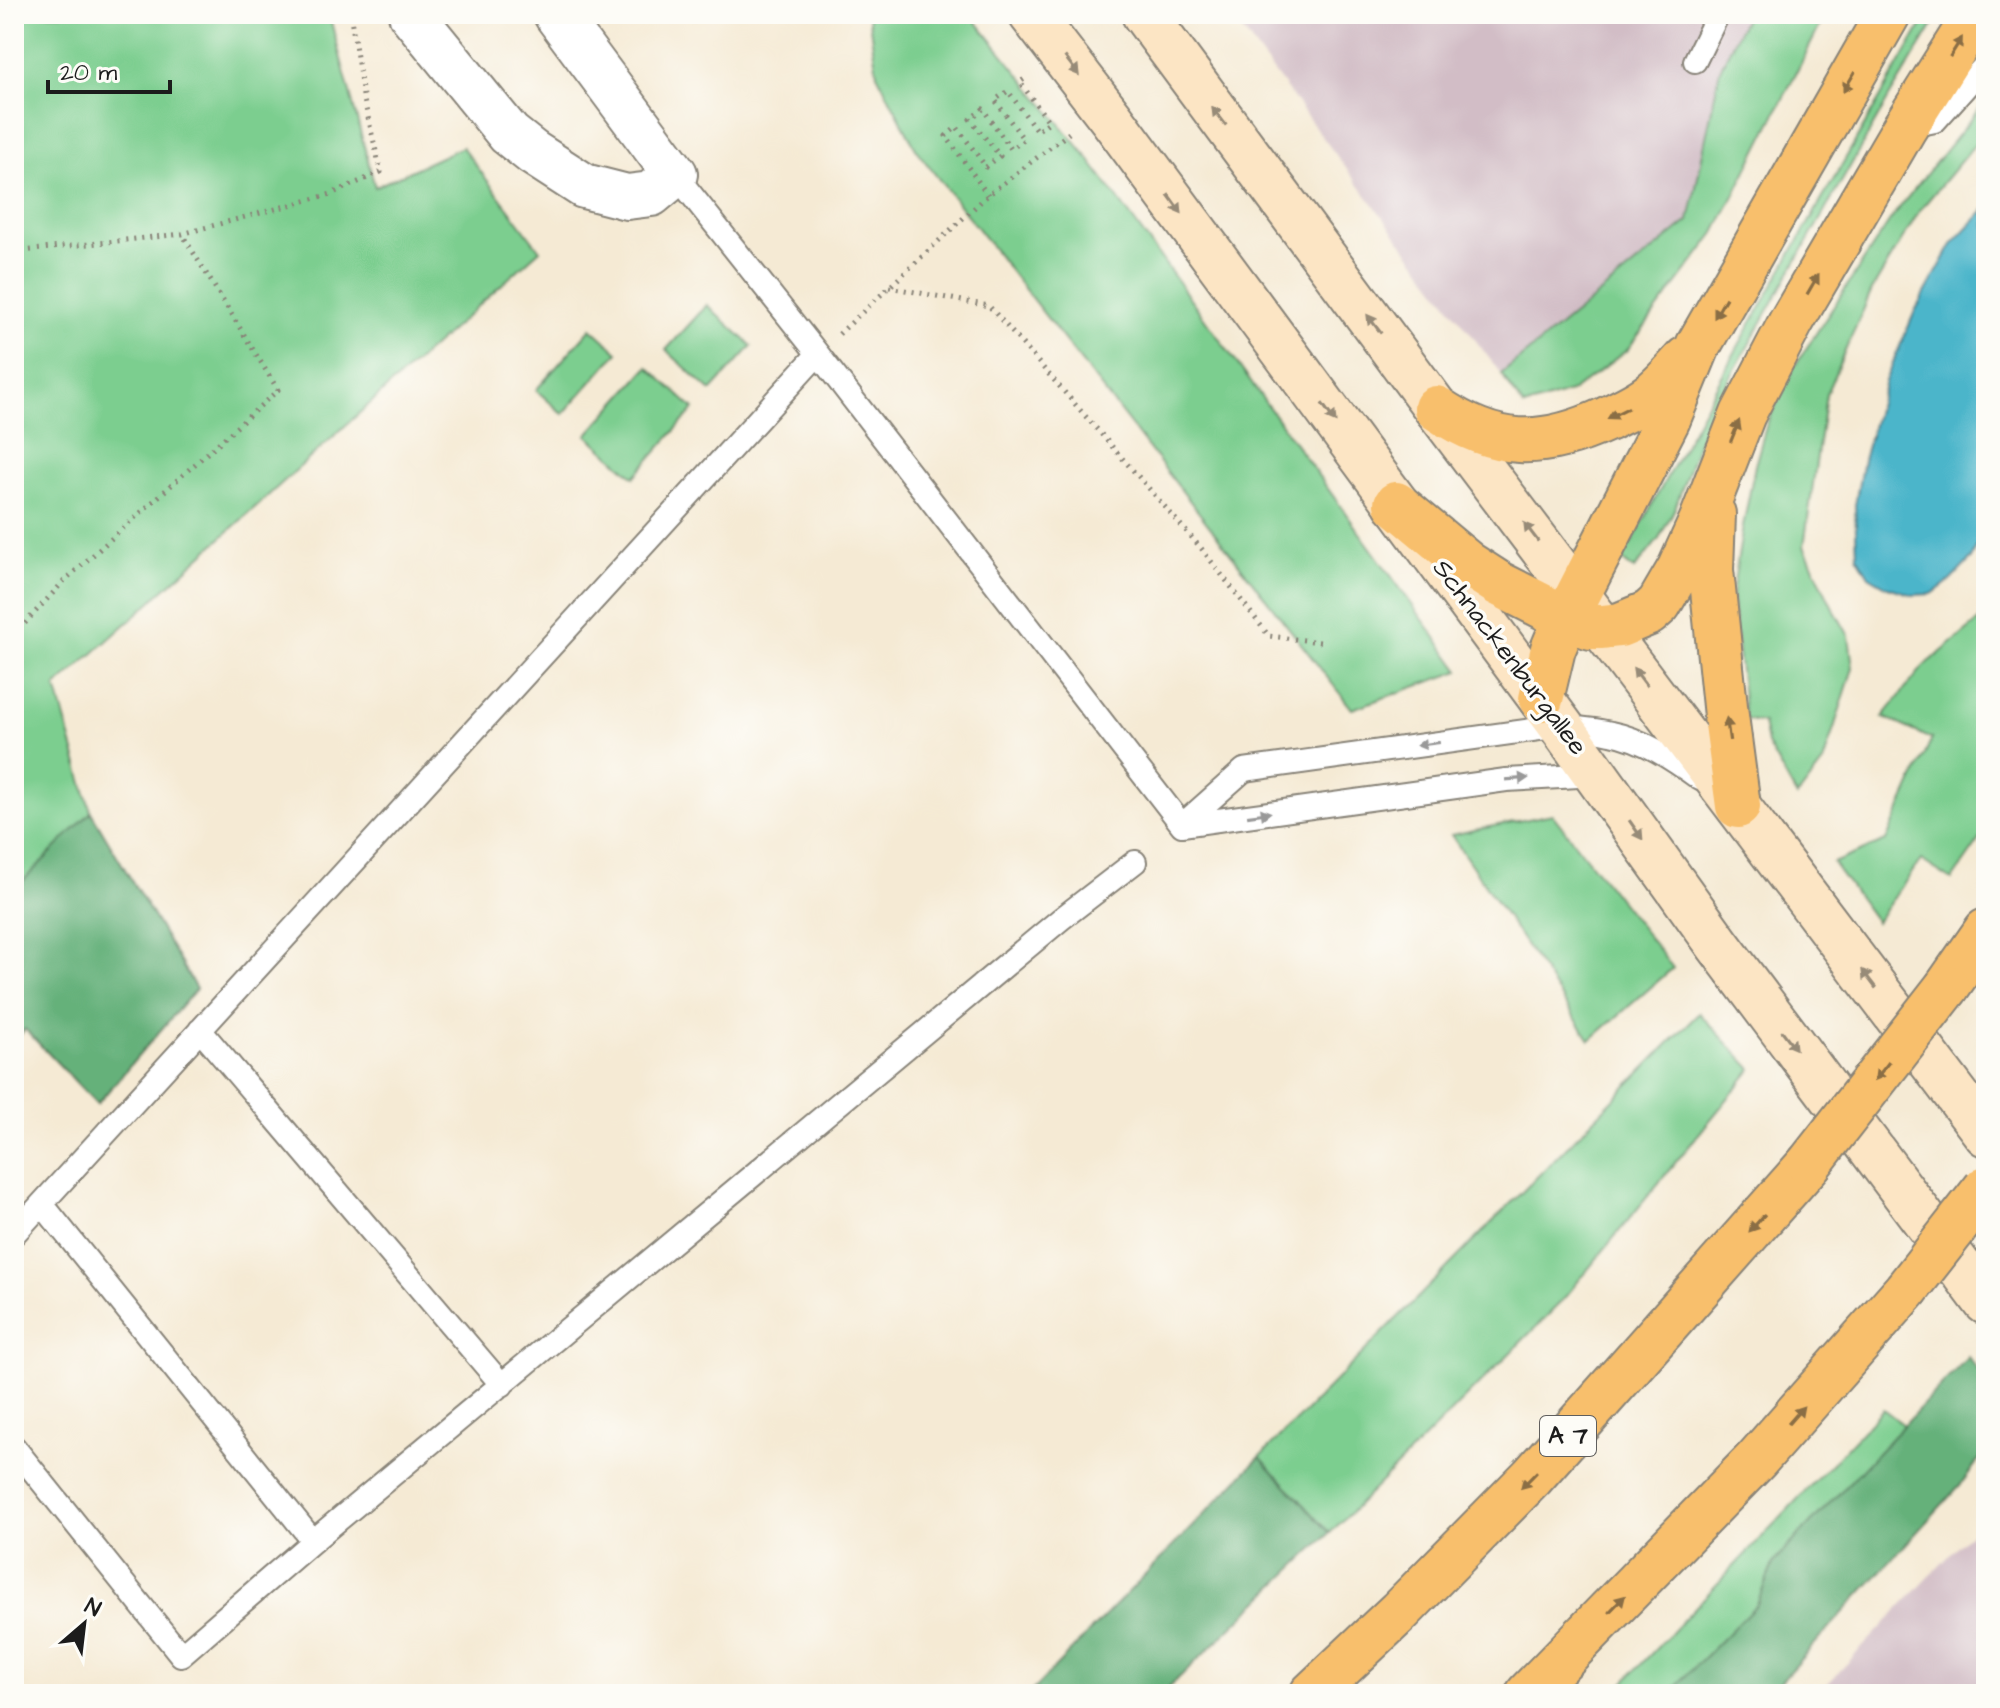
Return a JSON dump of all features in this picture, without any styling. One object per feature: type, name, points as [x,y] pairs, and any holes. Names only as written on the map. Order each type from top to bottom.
[{"type":"highway","points":[[1551,712],[1553,649],[1582,613],[1698,346],[1888,14]]},
{"type":"highway","points":[[1396,504],[1468,564],[1511,590],[1582,613],[1633,621],[1649,613],[1659,604],[1680,568],[1743,414],[1769,363],[1905,127],[1976,14]]},
{"type":"highway","points":[[1436,408],[1470,429],[1487,435],[1537,440],[1563,436],[1592,426],[1641,401],[1655,391],[1698,346]]},
{"type":"highway","points":[[1713,488],[1711,570],[1738,806]]},
{"type":"highway","name":"A 7","points":[[1312,1694],[1399,1612],[1532,1477],[1809,1164],[1947,987],[1986,931]]},
{"type":"highway","points":[[1528,1694],[1757,1459],[1906,1290],[1986,1188]]},
{"type":"main road","name":"Schnackenburgallee","points":[[1031,14],[1112,119],[1551,712],[1719,946],[1986,1302]]},
{"type":"main road","points":[[1144,14],[1436,408],[1582,613],[1738,806],[1986,1134]]},
{"type":"street","points":[[411,14],[509,134],[533,153],[584,186],[627,197],[651,194],[675,174],[556,14]]},
{"type":"lane","points":[[1695,61],[1718,14]]},
{"type":"lane","points":[[1905,127],[1935,121],[1986,64]]},
{"type":"lane","points":[[675,174],[1182,825]]},
{"type":"lane","points":[[14,1234],[818,354]]},
{"type":"lane","points":[[1182,825],[1244,770],[1551,712],[1640,743],[1690,771],[1738,806]]},
{"type":"lane","points":[[1182,825],[1506,780],[1597,775]]},
{"type":"lane","points":[[14,1447],[181,1655],[313,1541],[1061,919],[1135,862]]},
{"type":"lane","points":[[200,1030],[502,1385]]},
{"type":"lane","points":[[42,1204],[313,1541]]},
{"type":"path","points":[[14,252],[182,234],[331,194],[381,172],[363,96],[352,14]]},
{"type":"path","points":[[988,195],[946,136],[957,127],[986,167],[1000,156],[970,119],[983,109],[1011,149],[1024,140],[995,100],[1008,91],[1037,131],[1049,122],[1020,82],[1029,75]]},
{"type":"path","points":[[818,354],[988,195],[1080,125]]},
{"type":"path","points":[[14,635],[65,580],[278,390],[182,234]]},
{"type":"path","points":[[889,287],[989,306],[1201,548],[1269,636],[1321,642]]},
{"type":"shaded area","points":[[1230,14],[1747,14],[1720,69],[1689,221],[1501,374]]},
{"type":"shaded area","points":[[1986,1517],[1986,1694],[1818,1694]]},
{"type":"green space","points":[[14,14],[329,14],[375,187],[462,147],[540,250],[56,687],[91,812],[196,989],[97,1104],[25,1029],[14,1042]]},
{"type":"green space","points":[[868,14],[970,14],[1089,159],[1460,671],[1352,709],[917,151],[877,74]]},
{"type":"green space","points":[[1747,14],[1826,14],[1715,233],[1627,350],[1573,391],[1524,407],[1501,374],[1689,221],[1720,69]]},
{"type":"green space","points":[[1928,14],[1940,14],[1725,387],[1698,443],[1675,508],[1659,539],[1634,570],[1622,560],[1735,352]]},
{"type":"green space","points":[[1986,100],[1986,131],[1920,210],[1872,290],[1826,394],[1804,546],[1849,636],[1853,668],[1823,763],[1797,797],[1767,744],[1763,723],[1745,719],[1732,594],[1755,465],[1767,423],[1794,367],[1895,213]]},
{"type":"green space","points":[[707,305],[752,346],[711,391],[666,350]]},
{"type":"green space","points":[[591,328],[618,352],[563,414],[536,390]]},
{"type":"green space","points":[[648,367],[694,409],[634,477],[587,435]]},
{"type":"green space","points":[[1986,615],[1986,831],[1952,880],[1921,860],[1876,922],[1833,863],[1886,841],[1932,739],[1883,717],[1923,667]]},
{"type":"green space","points":[[91,812],[196,989],[97,1104],[25,1029],[14,1042],[14,890]]},
{"type":"green space","points":[[1552,814],[1673,968],[1590,1040],[1451,835]]},
{"type":"green space","points":[[1699,1013],[1752,1069],[1562,1301],[1330,1533],[1260,1457]]},
{"type":"green space","points":[[1968,1357],[1986,1380],[1986,1451],[1960,1485],[1769,1694],[1668,1694],[1757,1604],[1774,1562]]},
{"type":"green space","points":[[1883,1409],[1904,1425],[1774,1562],[1757,1604],[1668,1694],[1613,1694]]},
{"type":"green space","points":[[1260,1457],[1330,1533],[1162,1694],[1029,1694]]},
{"type":"water","points":[[1986,208],[1986,525],[1971,559],[1951,580],[1932,594],[1913,595],[1888,587],[1869,576],[1857,556],[1855,505],[1863,460],[1885,381],[1915,311],[1953,243]]}]
